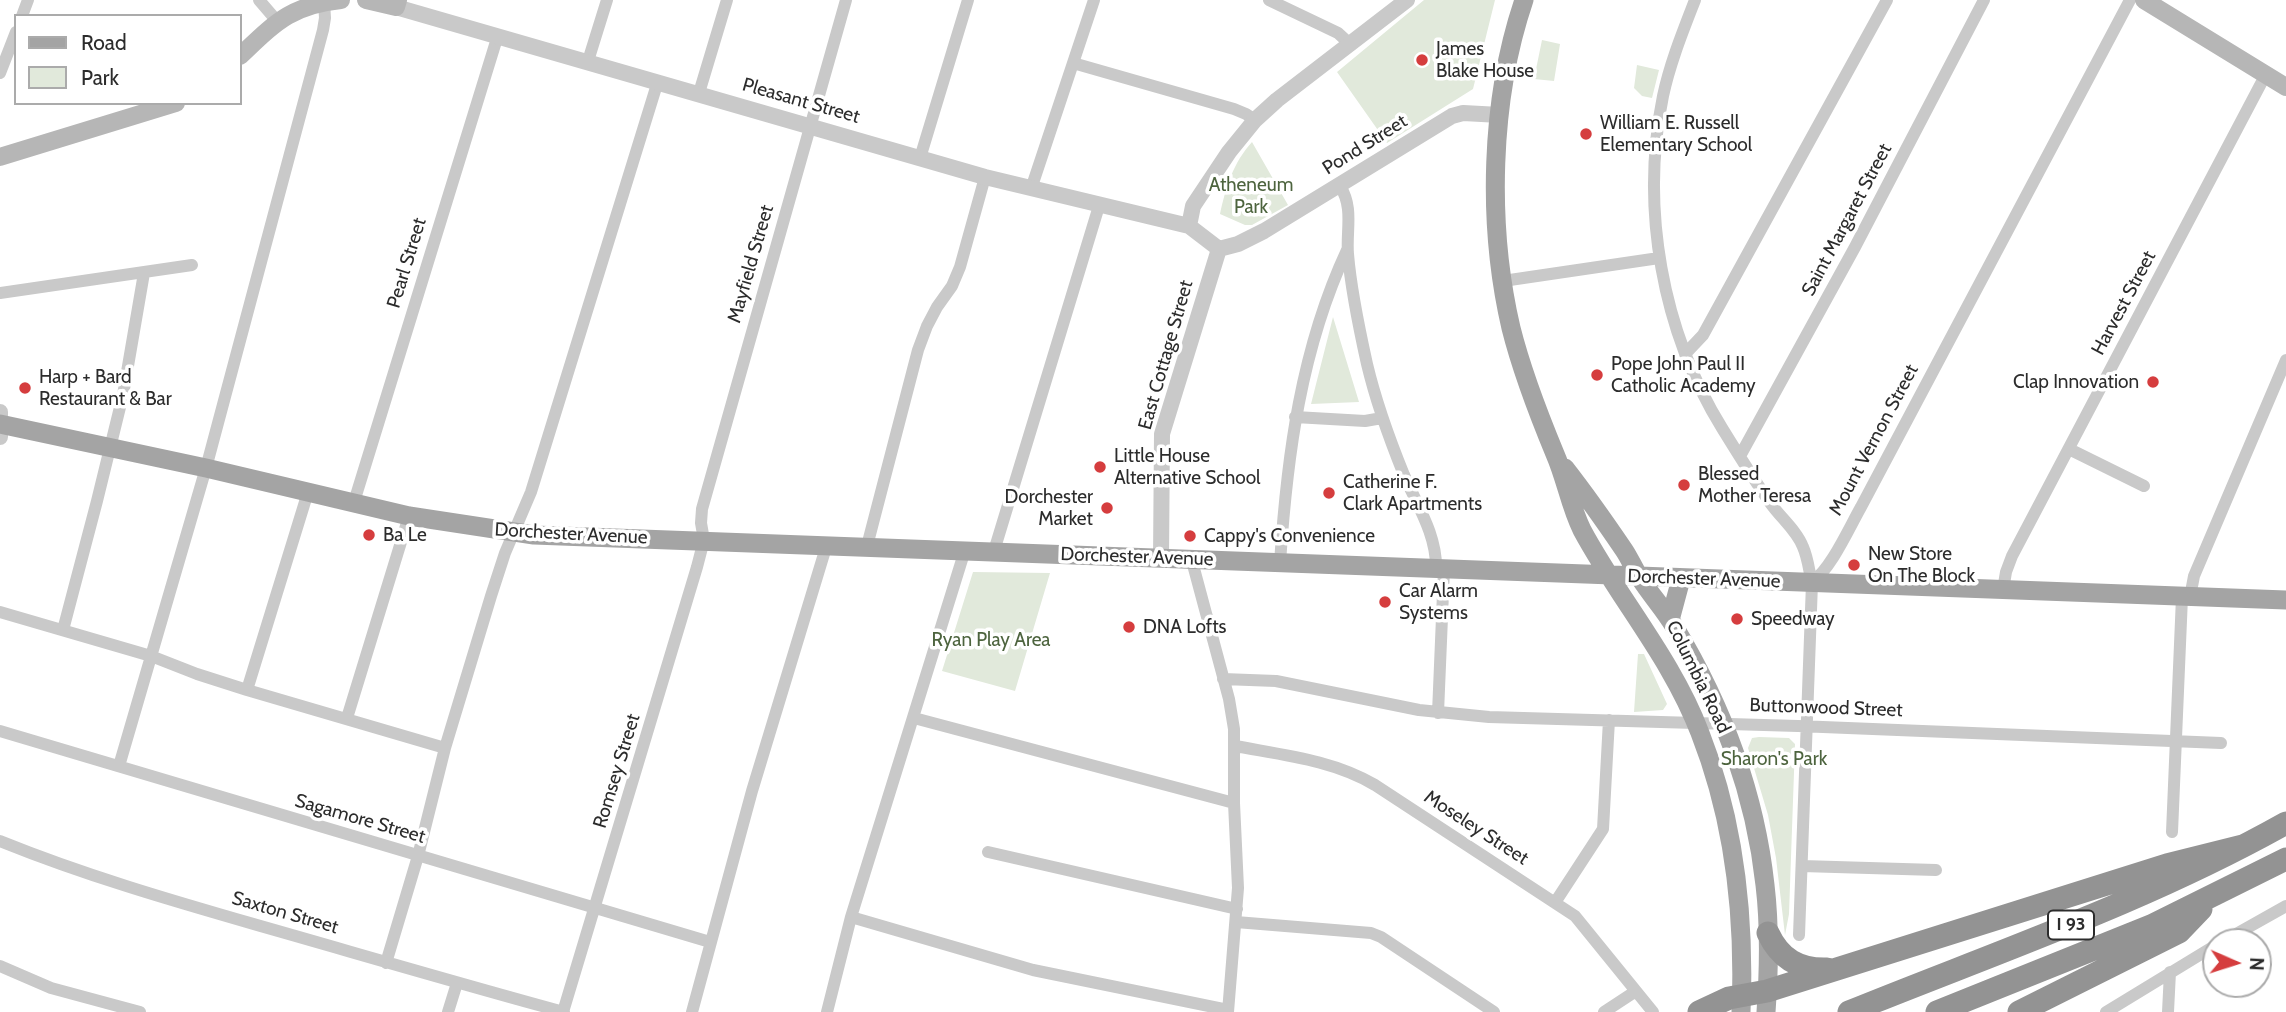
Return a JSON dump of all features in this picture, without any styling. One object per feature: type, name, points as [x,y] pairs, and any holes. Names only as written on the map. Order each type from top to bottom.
[{"type":"highway","name":"I 93","points":[[1849,1012],[2119,905],[2286,823]]},
{"type":"highway","points":[[1699,1012],[1723,1000],[1742,1004],[1767,1001],[1840,968],[2167,865],[2243,846]]},
{"type":"highway","name":"I 93","points":[[1937,1012],[2108,945],[2215,896],[2286,859]]},
{"type":"highway","points":[[2019,1012],[2179,932],[2215,896]]},
{"type":"highway","points":[[1768,933],[1778,950],[1795,965],[1812,969],[1840,968]]},
{"type":"main road","name":"Pleasant Street","points":[[366,0],[397,3]]},
{"type":"main road","name":"Columbia Road","points":[[1524,0],[1507,61],[1500,116],[1497,214],[1503,281],[1511,326],[1537,412],[1556,456],[1576,517],[1609,576],[1662,657],[1696,723],[1718,789],[1734,857],[1742,934],[1742,1004]]},
{"type":"main road","points":[[2144,0],[2286,87]]},
{"type":"main road","points":[[242,54],[277,22],[298,9],[333,1]]},
{"type":"main road","points":[[0,157],[169,105]]},
{"type":"main road","name":"Dorchester Avenue","points":[[0,424],[206,468],[409,516],[542,535],[2286,600]]},
{"type":"main road","name":"Columbia Road","points":[[1556,456],[1604,520],[1639,577],[1670,620],[1723,724],[1743,780],[1765,884],[1768,933],[1767,1001]]},
{"type":"main road","points":[[1670,620],[1681,579]]},
{"type":"street","points":[[259,0],[277,22]]},
{"type":"street","points":[[588,61],[607,0]]},
{"type":"street","points":[[699,93],[727,0]]},
{"type":"street","name":"Mayfield Street","points":[[704,540],[702,509],[846,0]]},
{"type":"street","points":[[920,158],[968,0]]},
{"type":"street","points":[[1031,189],[1094,0]]},
{"type":"street","points":[[1270,0],[1338,33],[1351,45]]},
{"type":"street","points":[[1189,226],[1193,206],[1228,152],[1255,120],[1407,0]]},
{"type":"street","points":[[1695,0],[1665,86],[1656,144],[1654,206],[1659,258],[1670,309],[1685,354],[1710,407],[1740,456],[1766,497],[1800,541],[1812,583],[1799,935]]},
{"type":"street","points":[[1685,354],[1703,335],[1887,0]]},
{"type":"street","name":"Saint Margaret Street","points":[[1740,456],[1849,259],[1984,0]]},
{"type":"street","name":"Mount Vernon Street","points":[[1812,583],[1829,565],[1861,507],[2130,0]]},
{"type":"street","points":[[118,766],[206,468],[323,30],[325,11],[333,1]]},
{"type":"street","name":"Pleasant Street","points":[[397,3],[985,177],[1189,226],[1219,248]]},
{"type":"street","name":"Pearl Street","points":[[354,502],[498,35]]},
{"type":"street","points":[[0,73],[14,37]]},
{"type":"street","points":[[1073,63],[1234,109],[1255,120]]},
{"type":"street","name":"Harvest Street","points":[[2003,590],[2012,556],[2266,74]]},
{"type":"street","points":[[386,963],[418,856],[445,748],[491,596],[513,532],[531,492],[658,82]]},
{"type":"street","name":"Pond Street","points":[[1219,248],[1238,244],[1258,234],[1452,116],[1463,113],[1500,116]]},
{"type":"street","points":[[867,546],[918,350],[927,326],[960,267],[985,177]]},
{"type":"street","points":[[1340,186],[1348,205],[1348,250],[1358,321],[1382,418],[1432,539],[1440,569],[1438,713]]},
{"type":"street","points":[[994,551],[1100,206]]},
{"type":"street","name":"East Cottage Street","points":[[1161,559],[1163,434],[1219,248]]},
{"type":"street","points":[[1280,563],[1288,460],[1295,417],[1318,324],[1348,250]]},
{"type":"street","points":[[1503,281],[1659,258]]},
{"type":"street","points":[[0,293],[192,265]]},
{"type":"street","points":[[63,630],[123,396],[144,273]]},
{"type":"street","points":[[2172,832],[2186,597],[2286,360]]},
{"type":"street","points":[[1295,417],[1365,421],[1382,418]]},
{"type":"street","points":[[2069,449],[2144,486]]},
{"type":"street","points":[[247,690],[308,492]]},
{"type":"street","points":[[347,718],[409,516]]},
{"type":"street","name":"Romsey Street","points":[[564,1012],[704,540]]},
{"type":"street","points":[[692,1012],[752,791],[827,544]]},
{"type":"street","points":[[827,1012],[851,917],[965,550]]},
{"type":"street","points":[[851,917],[1033,970],[1228,1011],[1237,916],[1233,714],[1192,561]]},
{"type":"street","points":[[0,612],[151,656],[247,690],[445,748]]},
{"type":"street","name":"Buttonwood Street","points":[[1223,679],[1276,681],[1438,713],[1489,717],[2221,743]]},
{"type":"street","points":[[914,718],[1234,803]]},
{"type":"street","points":[[1556,901],[1603,829],[1609,720]]},
{"type":"street","name":"Sagamore Street","points":[[0,731],[710,942]]},
{"type":"street","name":"Moseley Street","points":[[1235,746],[1331,765],[1361,777],[1556,901],[1584,925],[1653,1012]]},
{"type":"street","name":"Saxton Street","points":[[0,841],[54,863],[135,889],[564,1012]]},
{"type":"street","points":[[988,852],[1237,916],[1371,933],[1494,1012]]},
{"type":"street","points":[[1802,866],[1936,870]]},
{"type":"street","points":[[2247,928],[2286,906]]},
{"type":"street","points":[[2106,1012],[2202,953]]},
{"type":"street","points":[[0,966],[51,988],[140,1012]]},
{"type":"street","points":[[2168,1012],[2170,972]]},
{"type":"street","points":[[447,1012],[457,983]]},
{"type":"street","points":[[1604,1012],[1636,991]]},
{"type":"green space","points":[[1424,0],[1495,0],[1473,89],[1387,143],[1337,72]]},
{"type":"green space","points":[[1542,40],[1560,44],[1554,81],[1534,79]]},
{"type":"green space","points":[[1637,65],[1659,70],[1652,98],[1642,96],[1634,88]]},
{"type":"green space","name":"Atheneum Park","points":[[1252,142],[1288,205],[1252,225],[1245,225],[1220,214],[1231,176]]},
{"type":"green space","points":[[1333,317],[1359,402],[1311,404]]},
{"type":"green space","name":"Ryan Play Area","points":[[973,572],[1050,573],[1015,691],[942,671]]},
{"type":"green space","points":[[1638,654],[1644,654],[1667,704],[1663,710],[1634,712]]},
{"type":"green space","name":"Sharon's Park","points":[[1752,738],[1789,738],[1795,744],[1789,914],[1785,935],[1768,815],[1748,748]]},
{"type":"place","name":"James Blake House","points":[[1422,60]]},
{"type":"place","name":"William E. Russell Elementary School","points":[[1586,134]]},
{"type":"place","name":"Pope John Paul II Catholic Academy","points":[[1597,375]]},
{"type":"place","name":"Clap Innovation","points":[[2153,382]]},
{"type":"place","name":"Harp + Bard Restaurant & Bar","points":[[25,388]]},
{"type":"place","name":"Little House Alternative School","points":[[1100,467]]},
{"type":"place","name":"Blessed Mother Teresa","points":[[1684,485]]},
{"type":"place","name":"Catherine F. Clark Apartments","points":[[1329,493]]},
{"type":"place","name":"Dorchester Market","points":[[1107,508]]},
{"type":"place","name":"Ba Le","points":[[369,535]]},
{"type":"place","name":"Cappy's Convenience","points":[[1190,536]]},
{"type":"place","name":"New Store On The Block","points":[[1854,565]]},
{"type":"place","name":"Car Alarm Systems","points":[[1385,602]]},
{"type":"place","name":"Speedway","points":[[1737,619]]},
{"type":"place","name":"DNA Lofts","points":[[1129,627]]}]
